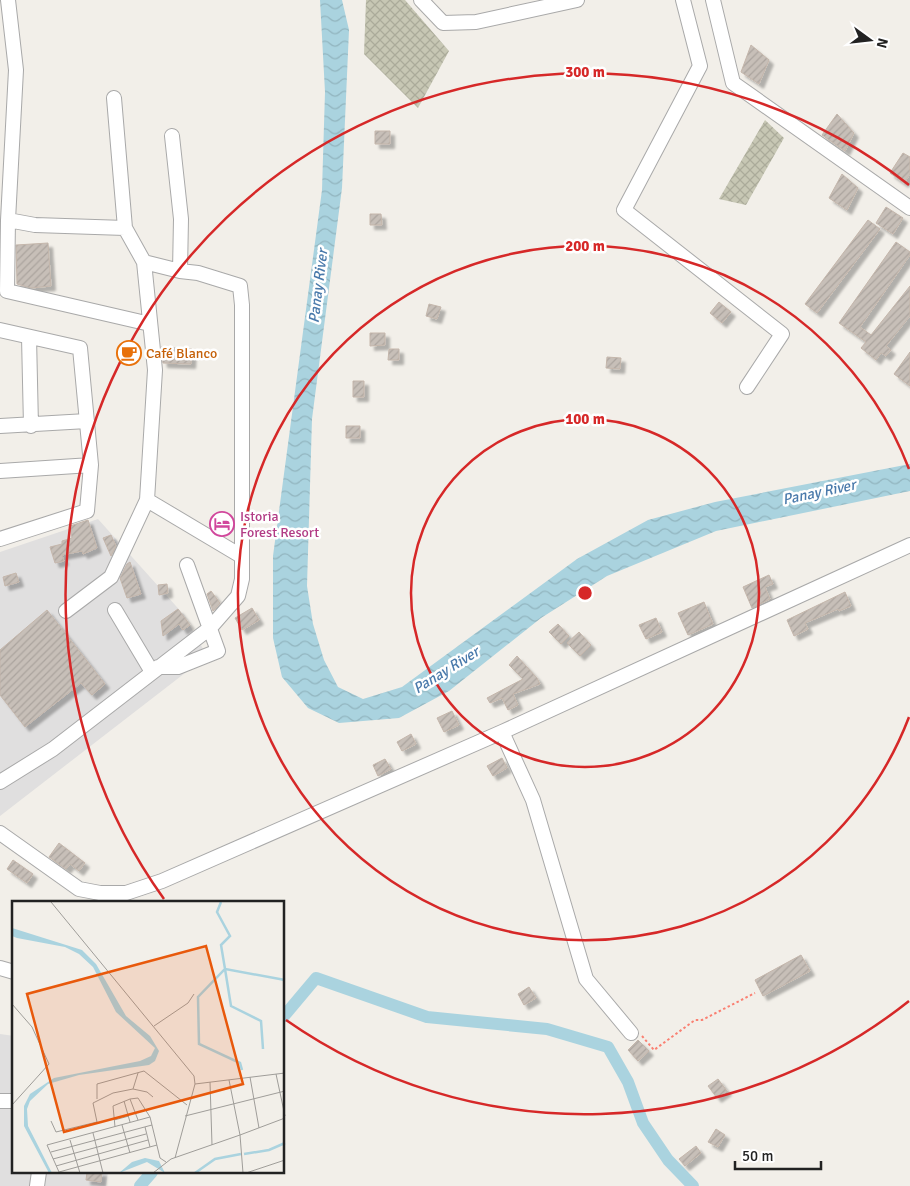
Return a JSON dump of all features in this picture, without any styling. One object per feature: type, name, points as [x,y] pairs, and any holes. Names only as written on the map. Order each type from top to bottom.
[{"type":"street","points":[[8,0],[16,70],[8,220],[7,291],[150,324]]},
{"type":"street","points":[[421,0],[443,23],[476,22],[577,0]]},
{"type":"street","points":[[683,0],[700,66],[624,210],[782,334],[747,387]]},
{"type":"street","points":[[713,0],[733,83],[910,208]]},
{"type":"street","points":[[66,611],[111,577],[147,500],[155,370],[144,262],[125,228],[114,98]]},
{"type":"street","points":[[172,136],[181,219],[180,271]]},
{"type":"street","points":[[8,220],[35,225],[125,228]]},
{"type":"street","points":[[0,782],[52,749],[210,628],[238,596],[242,579],[242,305],[240,286],[198,272],[180,271],[144,262]]},
{"type":"street","points":[[0,330],[80,348],[92,465],[87,511],[0,540]]},
{"type":"street","points":[[29,337],[32,426]]},
{"type":"street","points":[[0,426],[32,426],[87,421]]},
{"type":"street","points":[[0,471],[92,465]]},
{"type":"street","points":[[147,500],[241,556]]},
{"type":"street","points":[[0,833],[78,896],[100,893],[126,893],[162,881],[502,732],[910,545]]},
{"type":"street","points":[[155,669],[178,667],[218,651],[187,565]]},
{"type":"street","points":[[115,610],[155,669]]},
{"type":"street","points":[[502,732],[533,800],[586,979],[631,1032]]},
{"type":"path","points":[[631,1032],[643,1037],[654,1050],[695,1020],[702,1020],[755,993]]},
{"type":"shaded area","points":[[366,0],[405,0],[449,51],[418,108],[364,54]]},
{"type":"shaded area","points":[[765,120],[784,138],[746,205],[719,199]]},
{"type":"shaded area","points":[[98,519],[184,615],[207,656],[0,816],[0,552]]},
{"type":"shaded area","points":[[0,1034],[12,1036],[12,1174],[108,1174],[106,1186],[0,1186]]},
{"type":"water","name":"Panay River","points":[[320,0],[342,0],[349,30],[342,188],[312,419],[307,586],[313,624],[324,660],[338,687],[363,699],[402,687],[577,559],[648,520],[715,502],[910,464],[910,491],[716,531],[607,576],[541,618],[449,691],[399,718],[339,723],[308,708],[282,677],[273,638],[273,556],[322,190],[325,92]]},
{"type":"building","points":[[751,45],[769,60],[759,84],[741,72]]},
{"type":"building","points":[[837,114],[854,133],[845,151],[822,135]]},
{"type":"building","points":[[375,131],[390,131],[390,144],[375,144]]},
{"type":"building","points":[[903,153],[910,157],[910,174],[904,183],[890,173]]},
{"type":"building","points":[[842,174],[858,188],[847,210],[829,198]]},
{"type":"building","points":[[886,207],[903,218],[893,234],[876,223]]},
{"type":"building","points":[[370,214],[381,214],[382,225],[370,225]]},
{"type":"building","points":[[868,220],[880,229],[817,313],[805,304]]},
{"type":"building","points":[[896,242],[910,252],[910,255],[860,327],[871,335],[910,286],[910,316],[886,346],[891,350],[886,356],[881,353],[876,360],[861,348],[866,342],[839,323]]},
{"type":"building","points":[[48,243],[51,286],[31,288],[17,284],[16,245]]},
{"type":"building","points":[[719,302],[731,312],[722,323],[710,313]]},
{"type":"building","points":[[429,304],[441,307],[437,319],[426,316]]},
{"type":"building","points":[[370,333],[385,333],[385,345],[370,346]]},
{"type":"building","points":[[161,347],[192,349],[191,364],[163,363]]},
{"type":"building","points":[[389,349],[399,349],[399,360],[388,360]]},
{"type":"building","points":[[910,352],[910,386],[894,374]]},
{"type":"building","points":[[607,357],[621,358],[620,369],[606,368]]},
{"type":"building","points":[[353,381],[364,381],[364,397],[353,397]]},
{"type":"building","points":[[346,426],[360,426],[360,438],[346,438]]},
{"type":"building","points":[[88,520],[97,548],[83,554],[82,551],[62,555],[64,561],[55,563],[50,547],[62,544],[62,541],[72,538],[70,526]]},
{"type":"building","points":[[111,535],[116,546],[111,556],[103,538]]},
{"type":"building","points":[[130,562],[141,594],[127,598],[120,578]]},
{"type":"building","points":[[16,573],[19,582],[5,586],[3,577]]},
{"type":"building","points":[[769,575],[773,584],[765,587],[770,599],[752,608],[743,587]]},
{"type":"building","points":[[167,584],[168,593],[159,595],[158,585]]},
{"type":"building","points":[[211,591],[220,603],[213,611],[207,594]]},
{"type":"building","points":[[845,592],[851,606],[839,611],[838,609],[805,623],[808,629],[794,636],[787,620]]},
{"type":"building","points":[[704,602],[713,624],[688,635],[678,613]]},
{"type":"building","points":[[252,608],[259,620],[242,630],[235,618]]},
{"type":"building","points":[[178,609],[190,625],[183,630],[179,624],[163,636],[161,621]]},
{"type":"building","points":[[47,610],[105,684],[92,695],[81,683],[25,727],[0,695],[0,650]]},
{"type":"building","points":[[656,618],[662,632],[646,639],[639,625]]},
{"type":"building","points":[[558,624],[569,636],[561,644],[549,632]]},
{"type":"building","points":[[579,632],[591,645],[580,656],[567,643]]},
{"type":"building","points":[[517,656],[540,684],[513,694],[518,705],[508,710],[502,698],[490,703],[487,698],[523,679],[509,665]]},
{"type":"building","points":[[452,711],[459,725],[444,732],[437,718]]},
{"type":"building","points":[[411,734],[416,744],[402,751],[397,742]]},
{"type":"building","points":[[502,758],[507,768],[493,776],[487,766]]},
{"type":"building","points":[[385,759],[391,769],[378,776],[373,765]]},
{"type":"building","points":[[59,843],[85,863],[79,871],[70,864],[66,869],[49,857]]},
{"type":"building","points":[[13,860],[33,874],[27,883],[7,869]]},
{"type":"building","points":[[801,955],[810,971],[763,996],[755,980]]},
{"type":"building","points":[[529,987],[536,998],[524,1005],[518,994]]},
{"type":"building","points":[[638,1040],[649,1051],[638,1061],[628,1050]]},
{"type":"building","points":[[718,1079],[727,1091],[717,1098],[708,1086]]},
{"type":"building","points":[[716,1129],[725,1135],[718,1147],[708,1142]]},
{"type":"building","points":[[696,1146],[701,1153],[685,1166],[679,1159]]},
{"type":"building","points":[[87,1174],[102,1174],[101,1182],[86,1180]]},
{"type":"waterway","points":[[285,1015],[316,978],[427,1017],[547,1029],[608,1047],[628,1082],[643,1123],[668,1160],[693,1186]]},
{"type":"waterway","points":[[140,1186],[150,1174]]},
{"type":"place","name":"Café Blanco","points":[[129,353]]},
{"type":"place","name":"Istoria Forest Resort","points":[[222,524]]}]
